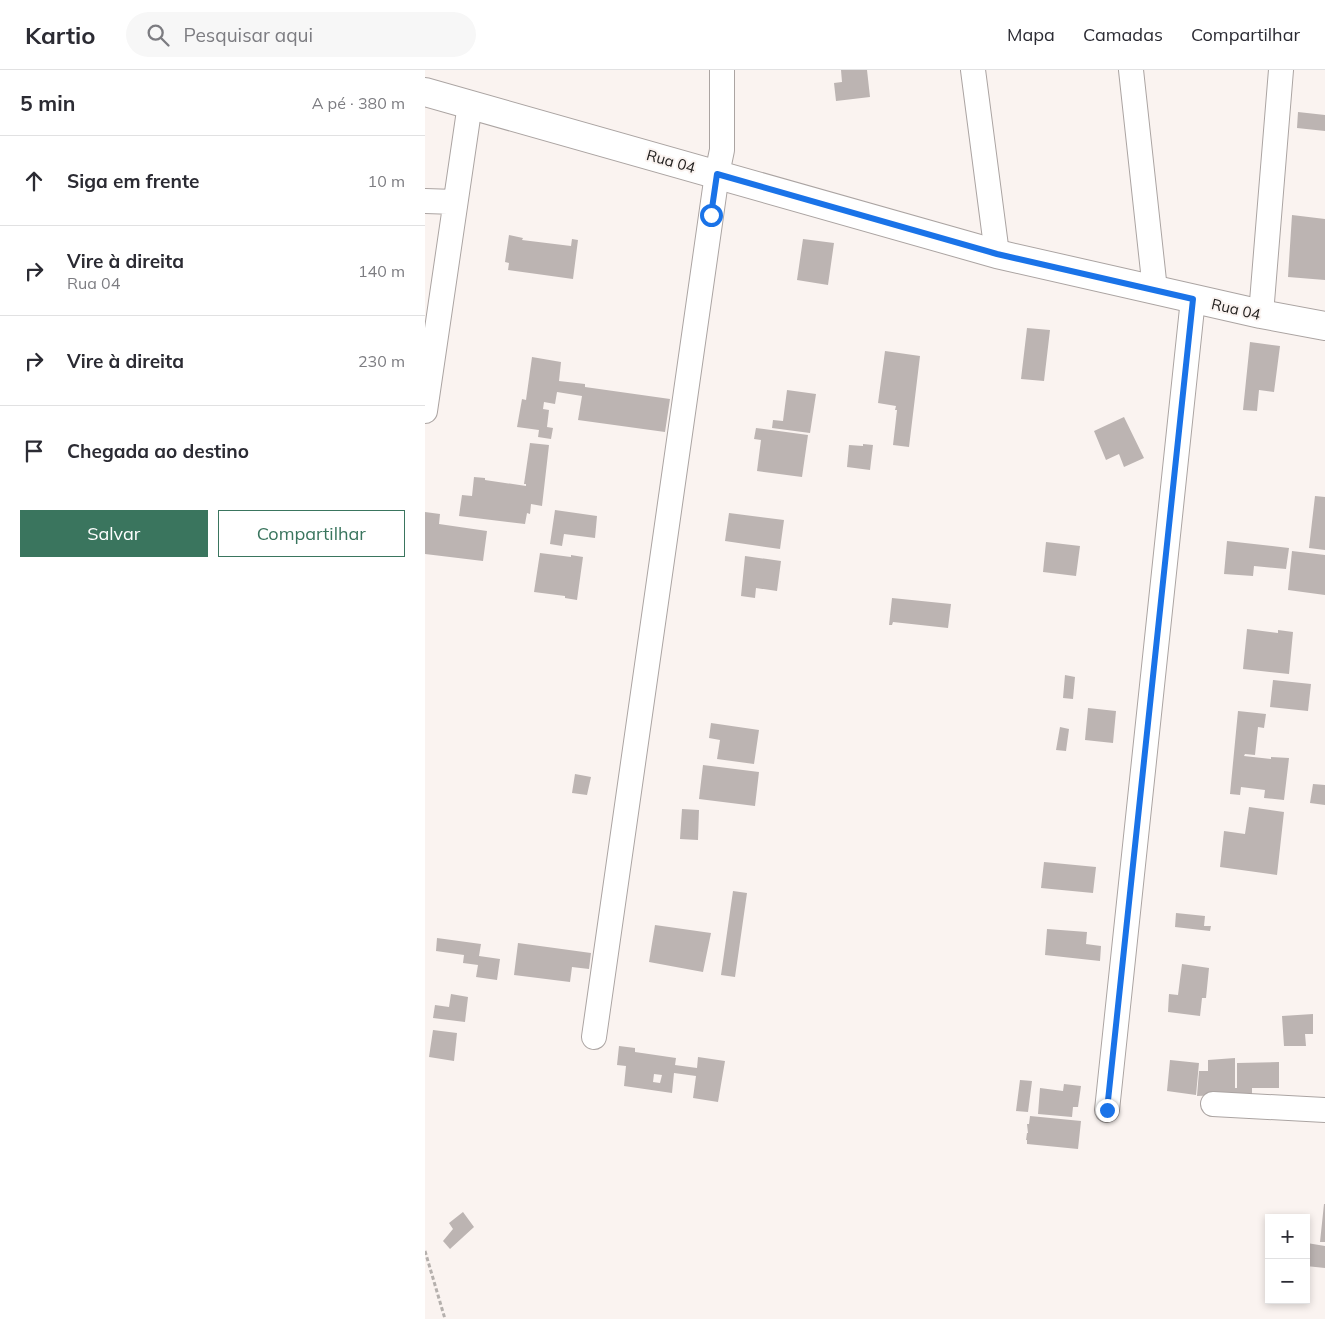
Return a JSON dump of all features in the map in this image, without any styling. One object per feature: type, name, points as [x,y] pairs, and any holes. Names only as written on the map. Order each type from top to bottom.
[{"type":"street","points":[[594,1037],[721,150],[722,70]]},
{"type":"street","points":[[973,70],[997,254]]},
{"type":"street","points":[[1131,70],[1155,290]]},
{"type":"street","points":[[1261,314],[1281,70]]},
{"type":"street","name":"Rua 04","points":[[425,92],[997,254],[1261,314],[1325,326]]},
{"type":"street","points":[[425,411],[470,104]]},
{"type":"street","points":[[425,201],[455,202]]},
{"type":"street","points":[[1107,1110],[1193,299]]},
{"type":"street","points":[[1213,1104],[1325,1110]]},
{"type":"path","points":[[425,1251],[445,1319]]},
{"type":"building","points":[[841,70],[867,70],[870,97],[836,101],[834,83],[842,82]]},
{"type":"building","points":[[1298,112],[1325,115],[1325,131],[1297,128]]},
{"type":"building","points":[[1292,215],[1325,219],[1325,280],[1288,277]]},
{"type":"building","points":[[509,235],[523,238],[522,240],[571,246],[572,239],[578,240],[573,279],[508,270],[509,263],[505,262]]},
{"type":"building","points":[[803,239],[834,243],[828,285],[797,280]]},
{"type":"building","points":[[1027,328],[1050,330],[1044,381],[1021,379]]},
{"type":"building","points":[[1250,342],[1280,346],[1274,392],[1259,390],[1257,411],[1243,410]]},
{"type":"building","points":[[885,351],[920,356],[909,447],[893,445],[896,406],[878,403]]},
{"type":"building","points":[[532,357],[561,362],[559,381],[585,384],[585,387],[670,399],[665,432],[578,420],[582,396],[557,392],[555,404],[544,402],[543,409],[549,410],[547,427],[553,428],[551,439],[538,437],[539,430],[517,427],[522,399],[526,400]]},
{"type":"building","points":[[787,390],[816,394],[810,433],[772,428],[773,420],[783,421]]},
{"type":"building","points":[[1124,417],[1144,458],[1124,467],[1119,454],[1106,460],[1094,431]]},
{"type":"building","points":[[756,428],[808,435],[802,477],[757,471],[761,440],[754,439]]},
{"type":"building","points":[[530,443],[549,445],[542,506],[531,504],[530,514],[527,513],[525,524],[459,516],[462,495],[472,496],[474,477],[526,486],[524,484]]},
{"type":"building","points":[[863,444],[873,445],[870,470],[847,467],[849,445],[863,446]]},
{"type":"building","points":[[1315,496],[1325,497],[1325,550],[1309,548]]},
{"type":"building","points":[[555,510],[597,516],[595,538],[564,534],[562,546],[550,544]]},
{"type":"building","points":[[425,512],[440,514],[439,524],[487,531],[483,561],[425,554]]},
{"type":"building","points":[[729,513],[784,520],[780,549],[725,541]]},
{"type":"building","points":[[1227,541],[1289,548],[1286,569],[1254,566],[1253,576],[1224,574]]},
{"type":"building","points":[[1046,542],[1080,546],[1076,576],[1043,572]]},
{"type":"building","points":[[1292,551],[1325,555],[1325,595],[1288,590]]},
{"type":"building","points":[[540,553],[583,557],[577,600],[565,598],[565,596],[534,592]]},
{"type":"building","points":[[745,556],[781,561],[777,591],[756,588],[755,598],[741,596]]},
{"type":"building","points":[[892,598],[951,604],[948,628],[893,622],[892,625],[889,625]]},
{"type":"building","points":[[1247,629],[1278,633],[1278,630],[1293,632],[1289,674],[1243,669]]},
{"type":"building","points":[[1065,675],[1075,677],[1073,699],[1063,698]]},
{"type":"building","points":[[1273,680],[1311,684],[1308,711],[1270,707]]},
{"type":"building","points":[[1088,708],[1116,711],[1113,743],[1085,740]]},
{"type":"building","points":[[1238,711],[1266,714],[1264,728],[1258,727],[1255,755],[1245,754],[1244,756],[1271,759],[1271,757],[1289,758],[1284,800],[1264,798],[1265,790],[1241,787],[1240,795],[1230,794]]},
{"type":"building","points":[[711,723],[759,730],[754,764],[717,759],[720,740],[709,738]]},
{"type":"building","points":[[1060,727],[1069,729],[1066,751],[1056,750]]},
{"type":"building","points":[[703,765],[759,772],[755,806],[699,799]]},
{"type":"building","points":[[575,774],[591,777],[587,795],[572,793]]},
{"type":"building","points":[[1313,784],[1325,785],[1325,805],[1310,803]]},
{"type":"building","points":[[1249,807],[1284,812],[1277,875],[1220,867],[1224,831],[1245,834]]},
{"type":"building","points":[[682,809],[699,810],[698,840],[680,839]]},
{"type":"building","points":[[1044,862],[1096,867],[1093,893],[1041,888]]},
{"type":"building","points":[[733,891],[747,893],[735,977],[721,975]]},
{"type":"building","points":[[1176,913],[1205,916],[1204,926],[1211,926],[1210,931],[1175,927]]},
{"type":"building","points":[[655,925],[711,933],[703,972],[649,962]]},
{"type":"building","points":[[1047,929],[1087,932],[1086,944],[1101,946],[1100,961],[1045,955]]},
{"type":"building","points":[[437,938],[481,944],[479,956],[500,959],[497,980],[476,977],[478,965],[463,963],[464,955],[436,951]]},
{"type":"building","points":[[518,943],[591,953],[589,969],[572,967],[570,982],[514,975]]},
{"type":"building","points":[[1182,964],[1209,968],[1206,998],[1202,998],[1200,1016],[1168,1012],[1169,994],[1178,995]]},
{"type":"building","points":[[451,994],[468,997],[465,1022],[433,1018],[435,1005],[449,1007]]},
{"type":"building","points":[[1313,1014],[1313,1034],[1305,1034],[1306,1046],[1284,1046],[1282,1016]]},
{"type":"building","points":[[433,1030],[457,1033],[454,1061],[429,1057]]},
{"type":"building","points":[[619,1046],[635,1048],[635,1052],[676,1058],[675,1065],[697,1068],[698,1057],[725,1061],[718,1102],[693,1098],[696,1076],[674,1073],[672,1093],[624,1086],[626,1066],[617,1065]],"holes":[[[654,1074],[662,1075],[660,1083],[653,1082]]]},
{"type":"building","points":[[1235,1058],[1235,1088],[1237,1088],[1237,1063],[1279,1062],[1279,1088],[1252,1088],[1252,1100],[1222,1095],[1197,1096],[1199,1071],[1208,1071],[1208,1060]]},
{"type":"building","points":[[1170,1060],[1199,1063],[1196,1095],[1167,1091]]},
{"type":"building","points":[[1020,1080],[1032,1081],[1028,1112],[1016,1111]]},
{"type":"building","points":[[1064,1084],[1081,1086],[1078,1107],[1073,1107],[1072,1117],[1038,1114],[1040,1088],[1063,1091]]},
{"type":"building","points":[[1030,1116],[1081,1121],[1078,1149],[1027,1144],[1027,1124],[1029,1124]]},
{"type":"building","points":[[1324,1204],[1325,1242],[1320,1242]]},
{"type":"building","points":[[463,1212],[474,1227],[450,1249],[443,1241],[453,1229],[449,1223]]},
{"type":"building","points":[[1310,1244],[1325,1246],[1325,1268],[1310,1266]]},
{"type":"route","points":[[711,215],[717,174],[997,254],[1193,299],[1107,1110]]}]
